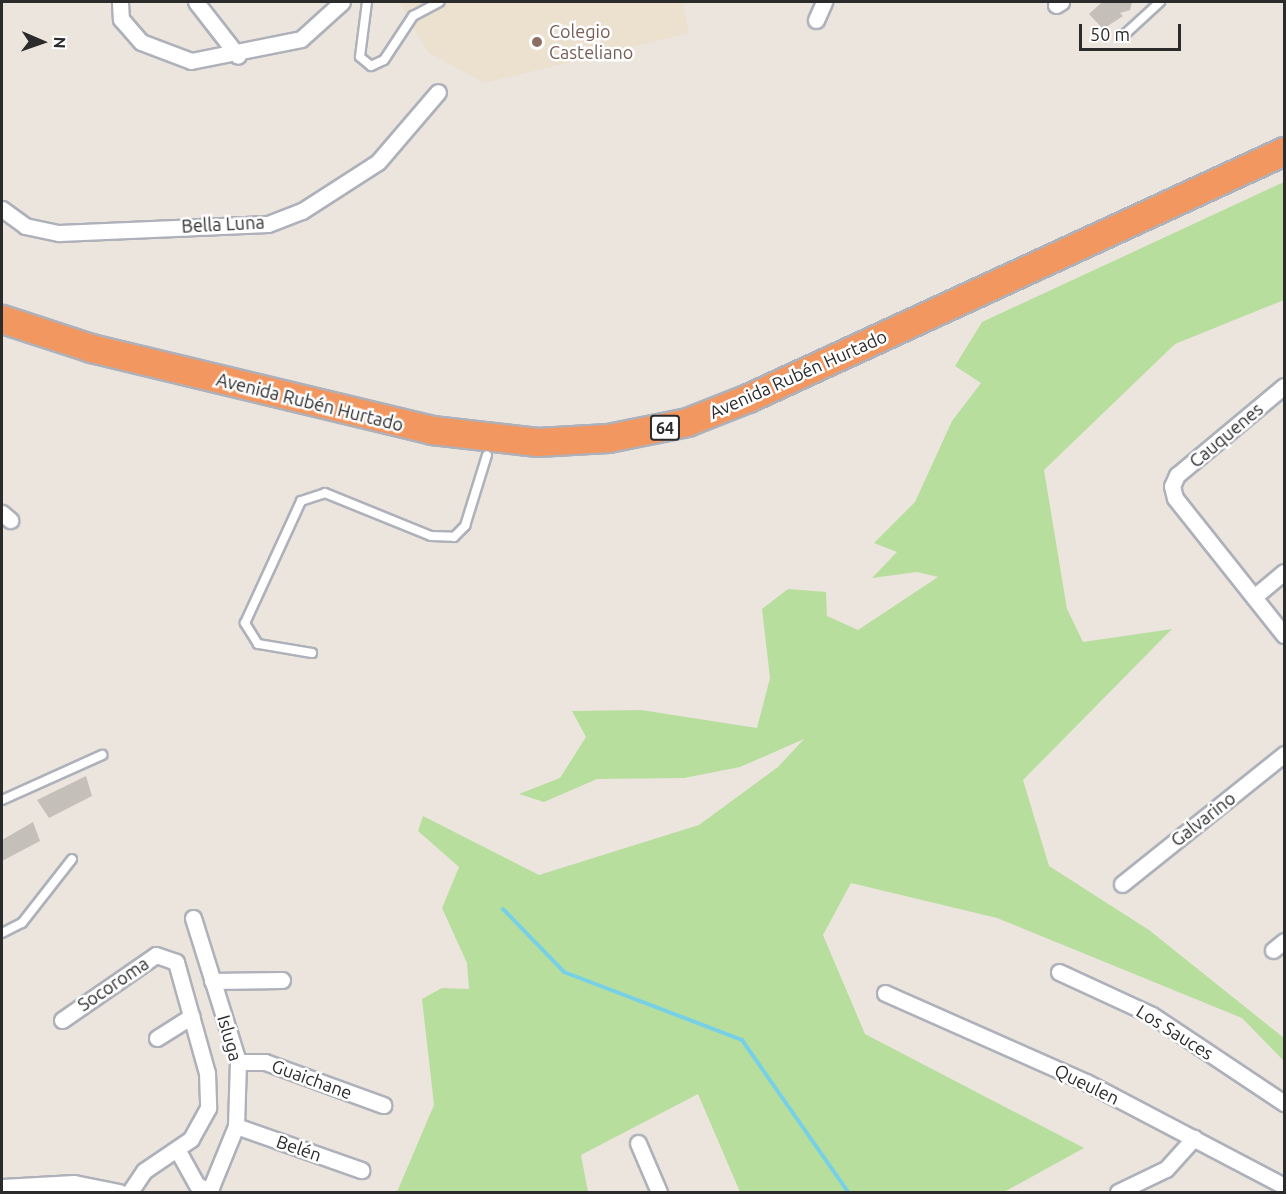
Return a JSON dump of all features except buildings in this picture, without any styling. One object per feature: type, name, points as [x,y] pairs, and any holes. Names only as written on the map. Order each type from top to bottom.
[{"type":"highway","name":"Avenida Rubén Hurtado","points":[[2,319],[91,348],[432,430],[537,442],[608,438],[687,422],[748,398],[1284,151]]},
{"type":"highway","name":"Avenida Rubén Hurtado","points":[[2,335],[117,370],[487,455],[600,456],[705,433],[1284,169]]},
{"type":"street","points":[[196,2],[238,56]]},
{"type":"street","points":[[119,3],[121,19],[141,42],[162,54],[191,61],[238,56],[301,39],[342,2]]},
{"type":"street","points":[[816,20],[824,2]]},
{"type":"street","name":"Bella Luna","points":[[2,209],[25,226],[59,233],[268,224],[302,211],[378,162],[438,92]]},
{"type":"street","name":"Cauquenes","points":[[1254,597],[1175,498],[1172,486],[1284,386]]},
{"type":"street","points":[[1284,572],[1254,597],[1284,635]]},
{"type":"street","name":"Galvarino","points":[[1122,884],[1284,754]]},
{"type":"street","name":"Isluga","points":[[192,918],[238,1062],[236,1126],[210,1192]]},
{"type":"street","name":"Socoroma","points":[[62,1020],[156,955],[167,955]]},
{"type":"street","name":"Isluga","points":[[130,1192],[144,1171],[178,1151],[200,1127],[208,1108],[207,1073],[192,1016],[176,962],[167,955]]},
{"type":"street","name":"Los Sauces","points":[[1059,972],[1152,1015],[1284,1103]]},
{"type":"street","points":[[212,981],[282,980]]},
{"type":"street","name":"Queulen","points":[[885,993],[1086,1082],[1284,1186]]},
{"type":"street","points":[[157,1038],[192,1016]]},
{"type":"street","name":"Guaichane","points":[[238,1062],[265,1062],[383,1105]]},
{"type":"street","name":"Belén","points":[[236,1126],[361,1170]]},
{"type":"street","points":[[1118,1192],[1167,1169],[1194,1138]]},
{"type":"street","points":[[638,1143],[659,1192]]},
{"type":"street","points":[[178,1151],[197,1185],[210,1192]]},
{"type":"street","points":[[2,1187],[74,1183],[119,1192]]},
{"type":"lane","points":[[367,2],[360,57],[371,66],[384,60],[413,16],[439,2]]},
{"type":"lane","points":[[1125,34],[1160,2]]},
{"type":"lane","points":[[312,652],[258,644],[245,622],[301,501],[325,493],[431,536],[454,537],[465,526],[487,455]]},
{"type":"lane","points":[[2,800],[102,754]]},
{"type":"lane","points":[[2,933],[22,923],[72,858]]},
{"type":"shaded area","name":"Colegio Casteliano","points":[[399,2],[683,2],[689,33],[484,83],[428,52]]},
{"type":"green space","points":[[1284,182],[1284,300],[1175,344],[1044,470],[1067,609],[1083,642],[1172,629],[1023,780],[1049,866],[1149,930],[1284,1038],[1284,1061],[1242,1018],[997,918],[851,883],[823,935],[865,1034],[1084,1148],[1004,1192],[740,1192],[698,1094],[581,1155],[588,1192],[397,1192],[434,1105],[422,999],[442,988],[469,989],[467,963],[442,908],[459,867],[418,831],[423,816],[539,875],[699,825],[778,767],[804,739],[740,767],[684,778],[597,779],[544,802],[519,794],[560,778],[586,737],[572,711],[641,710],[757,728],[770,678],[762,609],[788,589],[826,592],[827,616],[858,630],[938,577],[917,572],[872,578],[897,552],[874,543],[915,502],[952,421],[981,383],[955,366],[982,322]]},
{"type":"waterway","points":[[503,909],[564,972],[742,1040],[848,1192]]},
{"type":"place","name":"Colegio Casteliano","points":[[537,42]]}]
